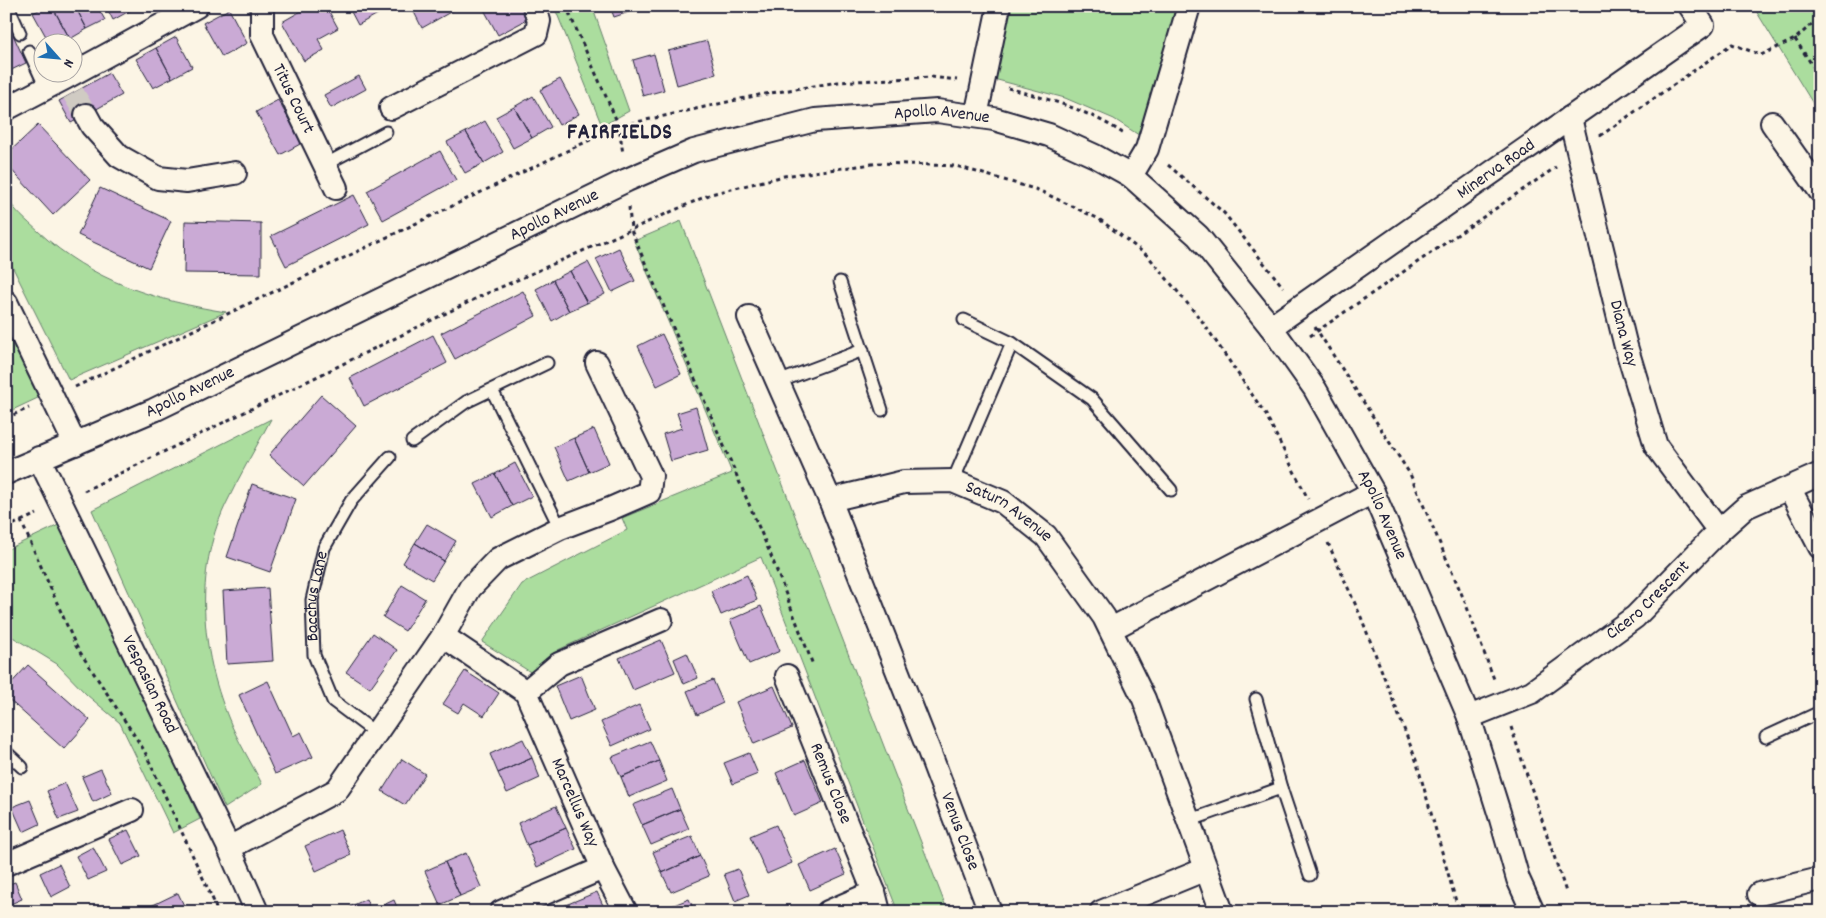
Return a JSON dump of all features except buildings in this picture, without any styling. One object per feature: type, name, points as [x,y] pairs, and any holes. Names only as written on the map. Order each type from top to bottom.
[{"type":"street","points":[[6,108],[62,86],[197,6]]},
{"type":"street","name":"Titus Court","points":[[262,6],[262,35],[336,188]]},
{"type":"street","points":[[391,108],[536,34],[538,21],[534,6]]},
{"type":"street","points":[[976,116],[999,6]]},
{"type":"street","points":[[1131,176],[1147,149],[1189,6]]},
{"type":"street","name":"Minerva Road","points":[[1271,327],[1703,25],[1690,6]]},
{"type":"street","name":"Apollo Avenue","points":[[6,473],[154,410],[627,180],[694,151],[815,120],[938,112],[994,119],[1049,135],[1095,156],[1131,176],[1198,236],[1271,327],[1315,389],[1373,492],[1468,717],[1501,819],[1518,880],[1532,912]]},
{"type":"street","points":[[86,115],[92,126],[120,156],[158,178],[187,181],[234,173]]},
{"type":"street","name":"Diana Way","points":[[1570,118],[1625,343],[1656,446],[1719,531]]},
{"type":"street","points":[[1772,123],[1820,191]]},
{"type":"street","points":[[6,302],[75,444]]},
{"type":"street","points":[[749,317],[830,500]]},
{"type":"street","points":[[229,848],[337,790],[443,636],[470,588],[498,559],[560,528],[649,492],[651,476],[597,363]]},
{"type":"street","name":"Vespasian Road","points":[[39,458],[229,848],[257,912]]},
{"type":"street","name":"Cicero Crescent","points":[[1468,717],[1532,692],[1635,617],[1719,531],[1746,507],[1820,474]]},
{"type":"street","name":"Saturn Avenue","points":[[830,500],[904,482],[954,481],[1003,502],[1046,536],[1104,617],[1144,699],[1222,912]]},
{"type":"street","points":[[1790,489],[1820,547]]},
{"type":"street","points":[[1111,629],[1373,492]]},
{"type":"street","name":"Venus Close","points":[[830,500],[990,912]]},
{"type":"street","points":[[443,636],[526,692],[559,664],[661,620]]},
{"type":"street","name":"Remus Close","points":[[787,676],[877,902],[828,912]]},
{"type":"street","name":"Marcellus Way","points":[[526,692],[603,868],[626,912]]},
{"type":"street","points":[[6,864],[132,810]]},
{"type":"street","points":[[501,912],[603,868]]},
{"type":"street","points":[[1102,912],[1206,869]]},
{"type":"street","points":[[1759,894],[1820,879]]},
{"type":"lane","points":[[8,6],[20,33]]},
{"type":"lane","points":[[29,51],[62,86]]},
{"type":"lane","points":[[324,165],[386,132]]},
{"type":"lane","points":[[840,282],[882,410]]},
{"type":"lane","points":[[964,320],[1012,343],[1092,400],[1171,490]]},
{"type":"lane","points":[[954,481],[1012,343]]},
{"type":"lane","points":[[778,382],[862,350]]},
{"type":"lane","points":[[412,441],[466,402],[547,363]]},
{"type":"lane","points":[[492,390],[560,528]]},
{"type":"lane","name":"Bacchus Lane","points":[[377,734],[333,701],[314,655],[312,600],[324,548],[351,501],[390,457]]},
{"type":"lane","points":[[1256,699],[1281,788],[1310,875]]},
{"type":"lane","points":[[1766,737],[1820,712]]},
{"type":"lane","points":[[6,752],[22,767]]},
{"type":"lane","points":[[1188,821],[1281,788]]},
{"type":"path","points":[[566,6],[619,126],[627,180],[631,230],[770,553],[816,672]]},
{"type":"path","points":[[1288,351],[1732,44],[1761,55],[1795,39],[1820,17]]},
{"type":"path","points":[[1795,39],[1820,77]]},
{"type":"path","points":[[6,418],[53,398],[619,126],[760,95],[838,82],[931,77],[983,82],[1062,103],[1111,124],[1147,149],[1224,213],[1318,331],[1410,474],[1465,602],[1503,704],[1566,892]]},
{"type":"path","points":[[6,528],[61,503],[481,296],[711,194],[784,176],[880,163],[956,166],[1038,190],[1099,219],[1148,256],[1202,321],[1266,414],[1319,520],[1361,617],[1416,760],[1459,912]]},
{"type":"path","points":[[21,521],[76,646],[144,750],[217,912]]},
{"type":"green space","points":[[554,6],[592,6],[629,111],[602,126]]},
{"type":"green space","points":[[1006,6],[1181,6],[1145,139],[1114,119],[1065,98],[990,78]]},
{"type":"green space","points":[[1753,6],[1820,6],[1820,18],[1818,19],[1820,23],[1820,115]]},
{"type":"green space","points":[[6,196],[21,215],[59,249],[103,276],[150,295],[226,312],[69,380],[6,254]]},
{"type":"green space","points":[[681,221],[948,912],[898,912],[761,557],[558,650],[532,673],[482,642],[522,584],[627,530],[622,518],[732,473],[634,241]]},
{"type":"green space","points":[[6,321],[42,396],[6,413]]},
{"type":"green space","points":[[271,419],[225,506],[215,532],[205,585],[207,638],[219,691],[232,726],[262,784],[225,808],[92,510]]},
{"type":"green space","points":[[65,522],[200,819],[173,833],[120,723],[87,695],[57,664],[6,633],[6,550]]},
{"type":"tunnel","points":[[73,93],[86,115]]},
{"type":"district","name":"FAIRFIELDS","points":[[620,133]]}]
